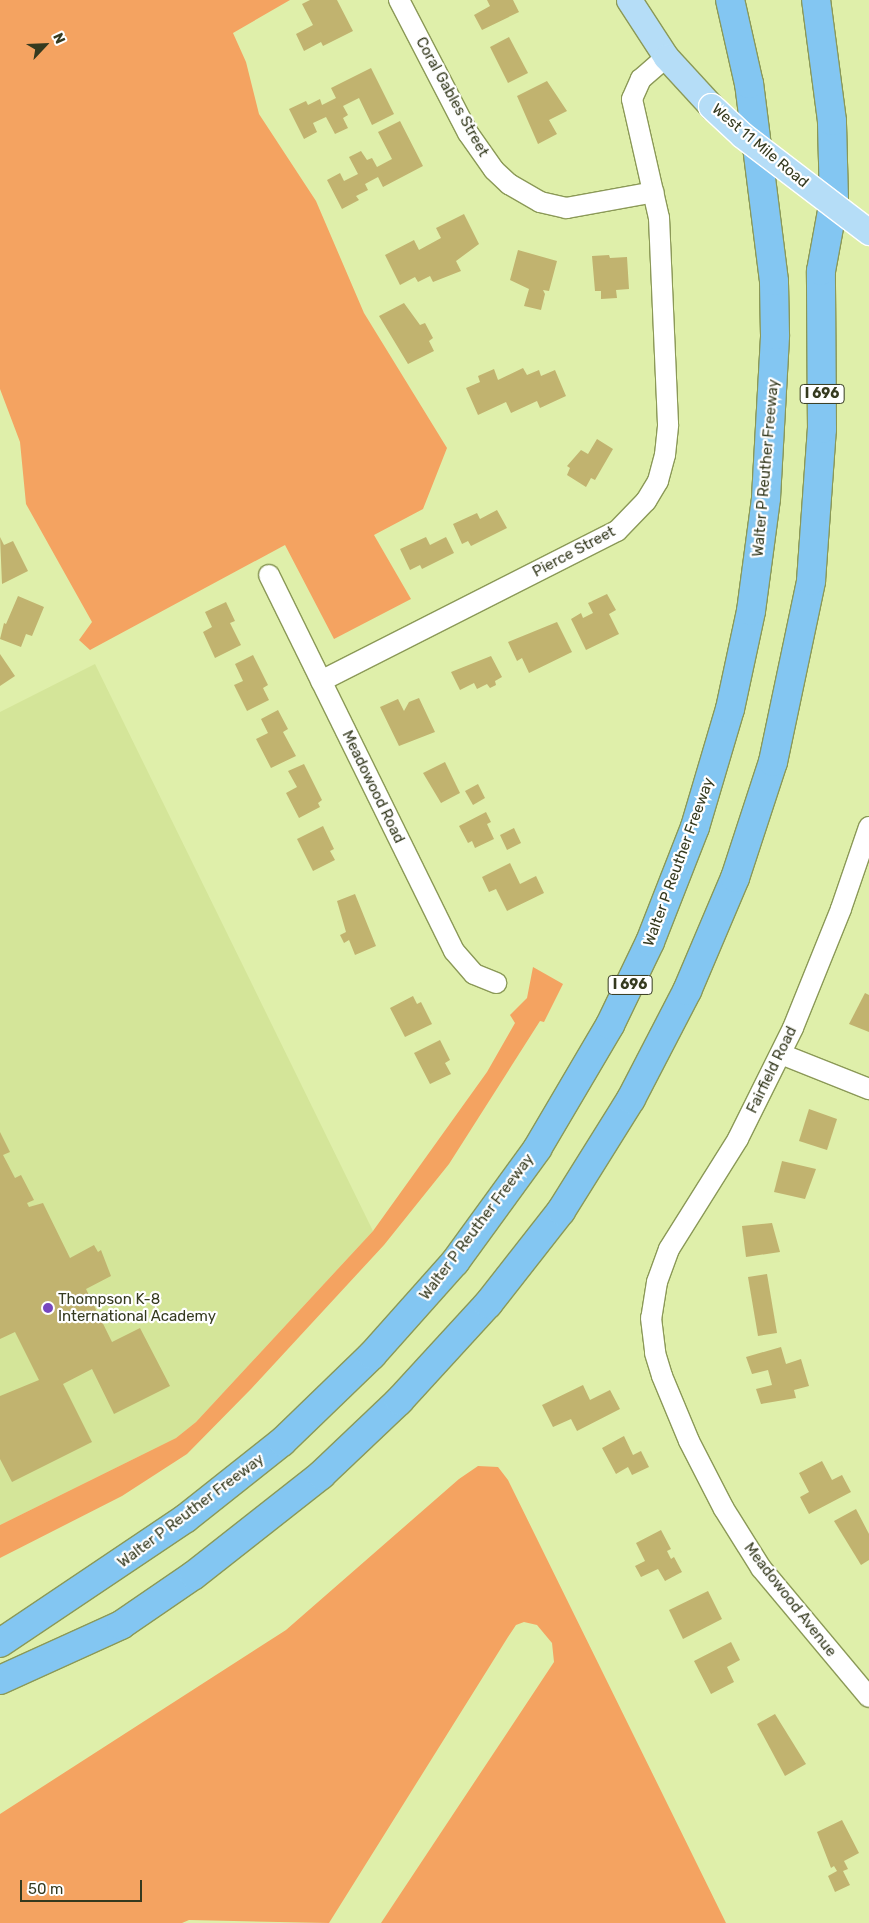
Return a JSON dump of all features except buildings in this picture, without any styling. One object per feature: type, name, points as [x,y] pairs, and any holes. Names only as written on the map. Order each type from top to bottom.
[{"type":"highway","name":"Walter P Reuther Freeway","points":[[0,1643],[186,1518],[282,1442],[372,1355],[455,1262],[537,1149],[610,1025],[650,942],[695,827],[730,709],[751,611],[766,498],[776,335],[774,281],[749,84],[730,0]]},
{"type":"highway","name":"I 696","points":[[0,1680],[121,1625],[236,1544],[349,1450],[443,1354],[561,1211],[660,1047],[702,959],[738,870],[773,762],[801,641],[818,517],[822,428],[821,271],[834,200],[832,121],[816,0]]},
{"type":"main road","name":"West 11 Mile Road","points":[[629,0],[666,57],[710,106],[742,135],[869,232]]},
{"type":"street","name":"Coral Gables Street","points":[[399,0],[468,133],[494,170],[509,184],[540,202],[566,208],[654,192]]},
{"type":"street","points":[[654,192],[632,99],[636,85],[666,57]]},
{"type":"street","name":"Pierce Street","points":[[321,681],[617,531],[646,501],[658,480],[665,455],[668,424],[661,260],[654,192]]},
{"type":"street","name":"Meadowood Road","points":[[269,575],[454,951],[474,974],[496,983]]},
{"type":"street","name":"Fairfield Road","points":[[652,1302],[669,1249],[738,1138],[781,1054],[841,909],[869,826]]},
{"type":"street","points":[[781,1054],[869,1089]]},
{"type":"street","name":"Meadowood Avenue","points":[[652,1302],[652,1335],[662,1376],[689,1441],[724,1509],[761,1568],[869,1697]]},
{"type":"shaded area","points":[[0,0],[290,0],[233,33],[246,62],[259,114],[316,201],[364,313],[447,448],[423,509],[374,535],[411,599],[334,639],[285,545],[90,650],[79,640],[92,622],[26,504],[20,442],[0,389]]},
{"type":"shaded area","points":[[95,664],[373,1231],[196,1422],[176,1438],[0,1525],[0,712]]},
{"type":"shaded area","points":[[533,967],[563,984],[544,1022],[540,1021],[449,1164],[384,1245],[251,1389],[187,1454],[122,1496],[0,1558],[0,1525],[176,1438],[196,1422],[373,1231],[487,1072],[515,1023],[510,1015],[527,998]]},
{"type":"shaded area","points":[[478,1466],[498,1467],[508,1480],[726,1923],[381,1923],[554,1662],[552,1643],[537,1625],[524,1622],[516,1625],[508,1637],[329,1923],[189,1920],[182,1923],[0,1923],[0,1814],[286,1630],[459,1479]]},
{"type":"place","name":"Thompson K-8 International Academy","points":[[48,1308]]}]
